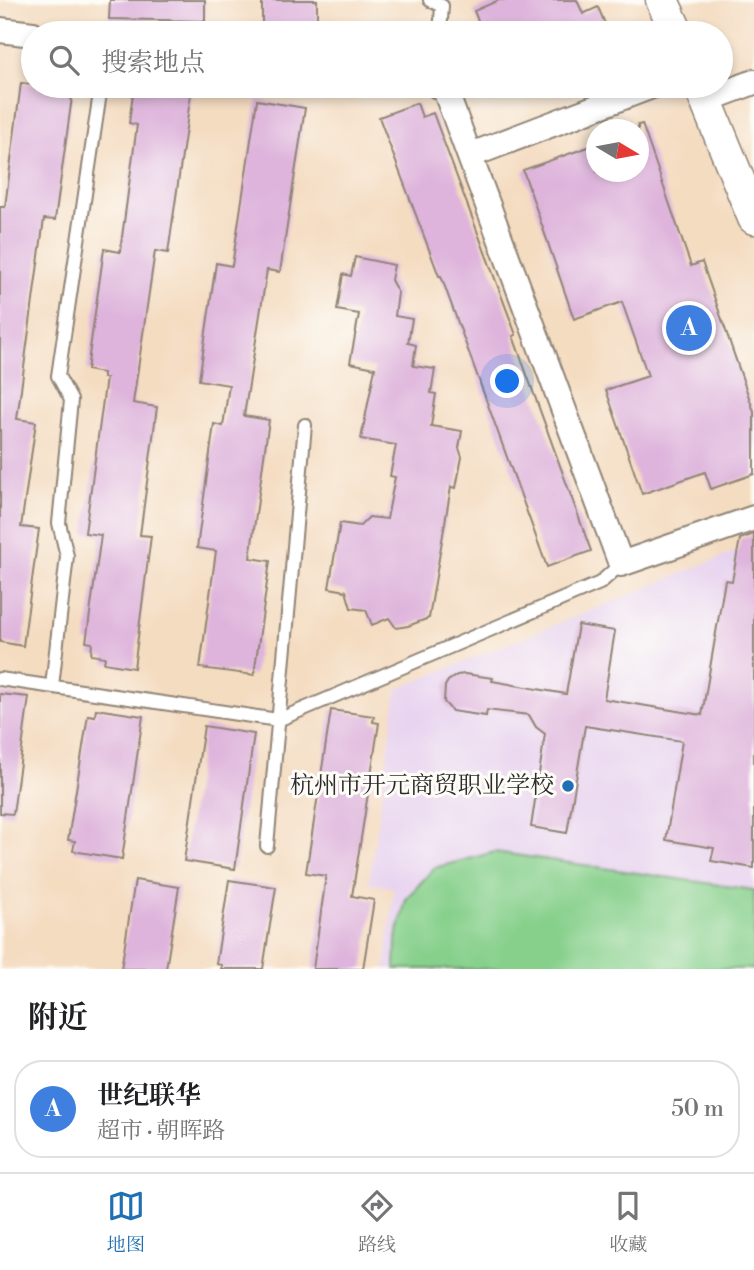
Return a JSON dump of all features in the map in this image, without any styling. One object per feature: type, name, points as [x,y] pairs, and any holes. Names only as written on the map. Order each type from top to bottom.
[{"type":"street","points":[[662,0],[672,21]]},
{"type":"street","points":[[0,30],[21,33]]},
{"type":"street","points":[[733,87],[754,82]]},
{"type":"street","points":[[449,98],[621,564],[754,518]]},
{"type":"street","points":[[471,155],[621,98]]},
{"type":"street","points":[[705,98],[754,218]]},
{"type":"lane","points":[[430,0],[442,6],[441,21]]},
{"type":"lane","points":[[52,686],[67,556],[60,523],[71,400],[58,376],[99,98]]},
{"type":"lane","points":[[267,846],[305,425]]},
{"type":"lane","points":[[0,679],[278,720],[600,583],[621,564]]},
{"type":"shaded area","name":"杭州市开元商贸职业学校","points":[[754,544],[754,969],[385,969],[394,888],[369,883],[397,689]]},
{"type":"green space","points":[[495,852],[754,890],[754,969],[395,969],[396,940],[406,899],[434,868]]},
{"type":"building","points":[[110,0],[205,0],[205,21],[109,19]]},
{"type":"building","points":[[262,0],[317,0],[317,21],[262,21]]},
{"type":"building","points":[[499,0],[577,0],[583,14],[598,7],[604,21],[478,21],[474,11]]},
{"type":"building","points":[[21,83],[21,98],[72,98],[55,220],[44,219],[17,419],[36,422],[21,527],[39,529],[23,646],[0,642],[0,207],[5,207]]},
{"type":"building","points":[[132,98],[190,98],[168,253],[155,251],[133,403],[157,407],[140,535],[151,536],[134,668],[104,663],[105,657],[91,655],[92,643],[86,642],[101,535],[85,533],[106,378],[103,378],[103,373],[87,370],[104,249],[120,252],[137,125],[129,123]]},
{"type":"building","points":[[257,100],[305,108],[280,272],[267,270],[244,416],[269,420],[250,558],[270,561],[254,675],[200,668],[216,551],[197,548],[214,424],[223,426],[229,385],[199,380],[216,263],[232,266]]},
{"type":"building","points":[[417,103],[422,117],[433,113],[516,335],[513,336],[591,551],[547,567],[441,276],[379,117]]},
{"type":"building","points":[[649,144],[691,266],[702,262],[754,412],[754,474],[711,489],[705,472],[642,494],[606,390],[648,376],[622,302],[574,319],[523,170],[586,148],[586,182],[649,182]]},
{"type":"building","points":[[355,257],[394,265],[391,280],[398,293],[395,316],[412,319],[408,343],[416,345],[413,366],[435,369],[431,393],[436,394],[431,426],[462,431],[459,448],[462,457],[456,488],[451,487],[429,618],[396,628],[389,618],[372,625],[366,610],[351,608],[346,591],[329,588],[340,523],[360,526],[369,517],[387,519],[395,477],[390,476],[396,445],[361,439],[375,368],[350,363],[359,314],[337,310],[343,274],[351,276]]},
{"type":"building","points":[[754,534],[754,868],[711,861],[714,848],[666,840],[682,741],[585,726],[567,833],[531,827],[545,734],[536,727],[529,715],[487,710],[486,716],[452,711],[444,702],[448,681],[457,675],[465,674],[566,694],[578,625],[615,631],[604,699],[702,715],[725,580],[732,581],[740,539]]},
{"type":"building","points":[[0,694],[29,697],[13,814],[0,813]]},
{"type":"building","points":[[96,709],[143,716],[122,859],[73,851],[75,841],[68,840],[88,715],[95,716]]},
{"type":"building","points":[[331,710],[374,716],[373,722],[379,723],[352,896],[374,900],[363,969],[313,969],[326,876],[306,873]]},
{"type":"building","points":[[204,726],[254,734],[235,869],[184,861]]},
{"type":"building","points":[[135,880],[179,887],[166,969],[121,969]]},
{"type":"building","points":[[229,880],[276,887],[263,969],[221,969],[222,965],[216,964]]},
{"type":"place","name":"世纪联华","points":[[689,328]]},
{"type":"place","name":"杭州市开元商贸职业学校","points":[[568,786]]}]
